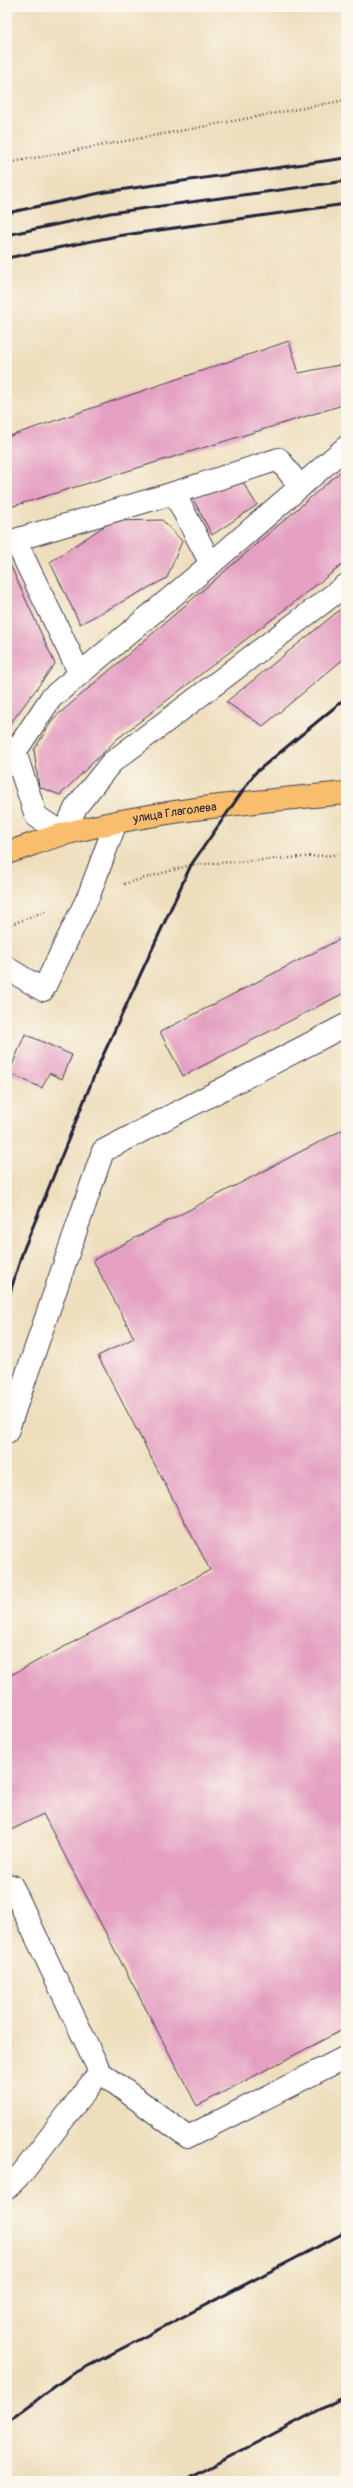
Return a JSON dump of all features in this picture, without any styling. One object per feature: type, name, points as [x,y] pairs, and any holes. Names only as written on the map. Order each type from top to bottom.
[{"type":"main road","name":"улица Глаголева","points":[[7,853],[63,834],[116,822],[234,803],[346,793]]},
{"type":"lane","points":[[346,447],[211,564],[51,698],[11,752],[36,816],[63,834],[76,807],[111,763],[346,586]]},
{"type":"lane","points":[[80,674],[11,541],[174,493],[278,459],[300,487]]},
{"type":"lane","points":[[174,493],[211,564]]},
{"type":"lane","points":[[7,968],[42,990],[89,895],[116,822]]},
{"type":"lane","points":[[7,1432],[103,1151],[346,1025]]},
{"type":"lane","points":[[7,1885],[12,1886],[100,2072],[188,2137],[346,2057]]},
{"type":"lane","points":[[7,2188],[23,2172],[100,2072]]},
{"type":"path","points":[[7,163],[346,100]]},
{"type":"path","points":[[7,926],[89,895],[191,865],[346,854]]},
{"type":"building","points":[[289,341],[299,373],[344,364],[346,404],[7,508],[7,437]]},
{"type":"building","points":[[346,467],[346,562],[117,739],[60,795],[39,787],[34,750],[53,719]]},
{"type":"building","points":[[240,478],[257,505],[212,535],[193,499]]},
{"type":"building","points":[[162,520],[182,541],[167,578],[80,624],[50,562],[112,521]]},
{"type":"building","points":[[7,558],[55,664],[7,728]]},
{"type":"building","points":[[346,605],[346,657],[263,726],[226,702]]},
{"type":"building","points":[[346,936],[346,992],[183,1076],[160,1032]]},
{"type":"building","points":[[25,1034],[72,1055],[62,1079],[49,1073],[42,1088],[9,1073]]},
{"type":"building","points":[[346,1128],[346,2028],[197,2106],[43,1814],[7,1832],[7,1677],[210,1570],[98,1356],[134,1338],[93,1260]]},
{"type":"railway","points":[[7,213],[105,192],[346,158]]},
{"type":"railway","points":[[7,235],[110,213],[346,181]]},
{"type":"railway","points":[[7,258],[117,236],[346,204]]},
{"type":"railway","points":[[7,1302],[23,1251],[99,1064],[191,865],[255,773],[346,698]]},
{"type":"railway","points":[[7,2422],[69,2376],[346,2232]]},
{"type":"railway","points":[[183,2481],[346,2396]]}]
